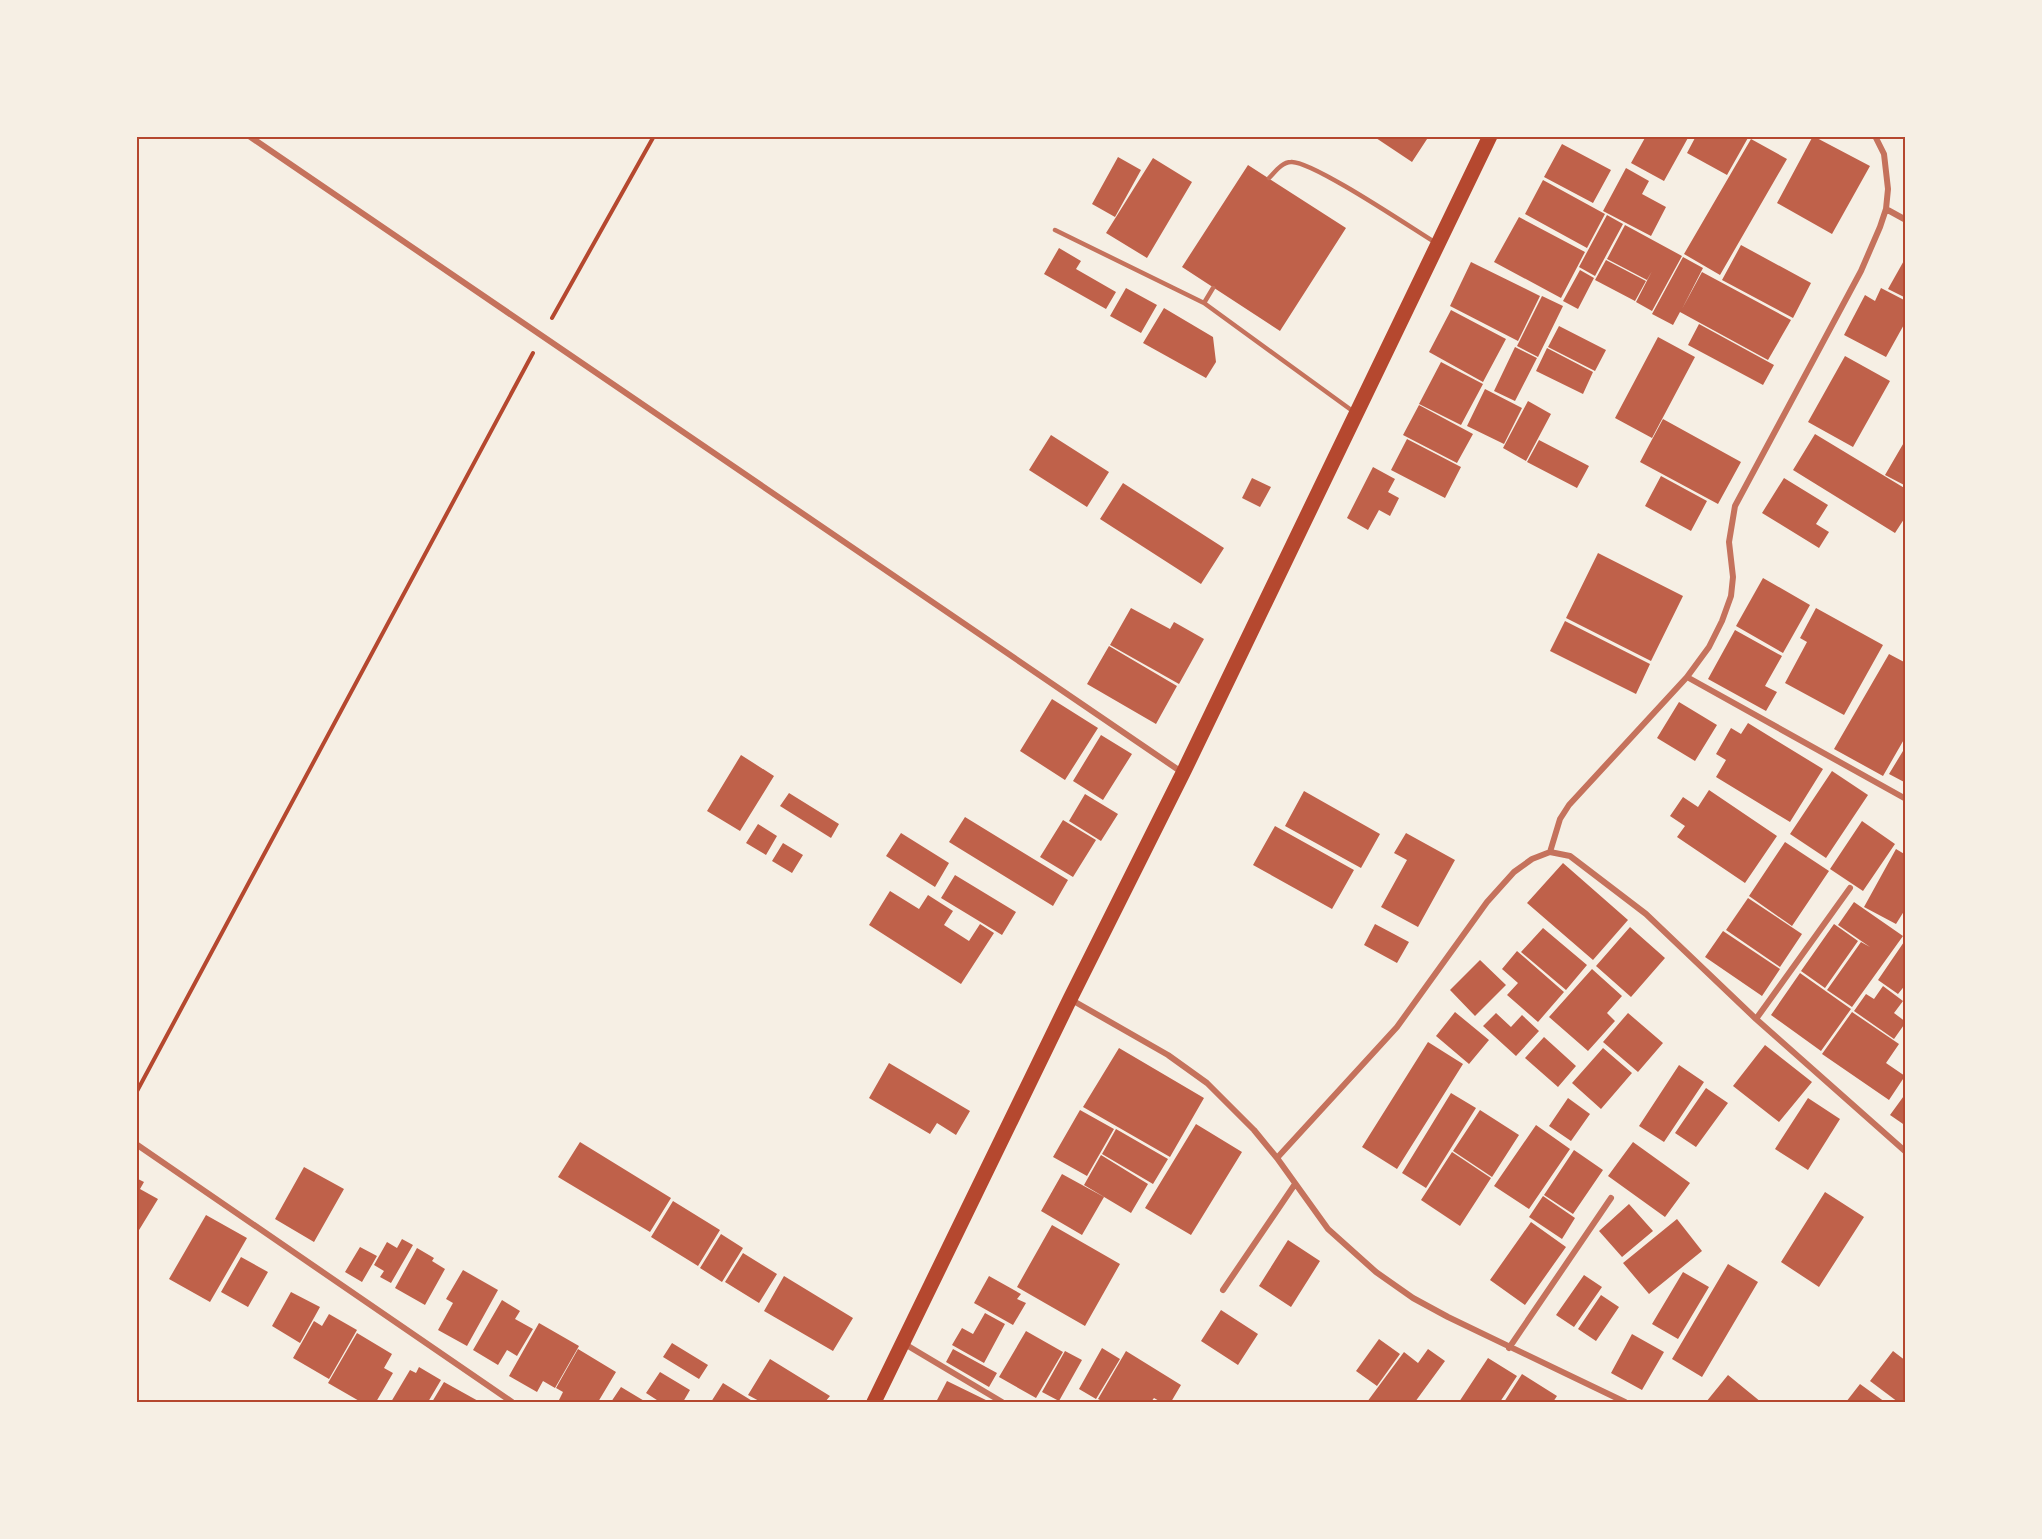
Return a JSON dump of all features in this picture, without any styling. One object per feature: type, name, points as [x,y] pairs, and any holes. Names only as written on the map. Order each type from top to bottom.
[{"type":"main road","points":[[874,1402],[1183,773],[1491,136]]},
{"type":"street","points":[[249,136],[1183,773]]},
{"type":"street","points":[[1550,852],[1560,819],[1569,805],[1687,677],[1709,647],[1722,621],[1731,596],[1729,542],[1735,506],[1861,271],[1886,209],[1888,189],[1884,154],[1879,138]]},
{"type":"street","points":[[1886,209],[1905,220]]},
{"type":"street","points":[[1687,677],[1905,800]]},
{"type":"street","points":[[1277,1158],[1397,1027],[1486,902],[1514,872],[1532,859],[1550,852],[1570,856],[1646,914],[1756,1019],[1905,1152]]},
{"type":"street","points":[[1756,1019],[1850,888]]},
{"type":"street","points":[[1070,999],[1168,1055],[1207,1083],[1254,1130],[1328,1229],[1376,1272],[1422,1303],[1509,1348],[1625,1402]]},
{"type":"street","points":[[136,1144],[512,1402]]},
{"type":"street","points":[[1223,1290],[1295,1184]]},
{"type":"street","points":[[1509,1348],[1611,1198]]},
{"type":"street","points":[[902,1343],[1002,1402]]},
{"type":"lane","points":[[1269,178],[1280,166],[1290,162],[1304,165],[1325,175],[1440,245]]},
{"type":"lane","points":[[1055,230],[1204,303],[1356,414]]},
{"type":"lane","points":[[1204,303],[1213,288]]},
{"type":"path","points":[[136,1093],[542,337],[654,136]]},
{"type":"building","points":[[1373,136],[1429,136],[1412,162]]},
{"type":"building","points":[[1646,136],[1689,136],[1664,181],[1631,163]]},
{"type":"building","points":[[1696,136],[1749,136],[1727,175],[1687,153]]},
{"type":"building","points":[[1813,136],[1870,166],[1832,234],[1777,203]]},
{"type":"building","points":[[1751,139],[1787,159],[1720,275],[1684,254]]},
{"type":"building","points":[[1562,144],[1611,170],[1593,203],[1544,177]]},
{"type":"building","points":[[1118,157],[1141,170],[1115,217],[1092,204]]},
{"type":"building","points":[[1153,158],[1192,182],[1147,258],[1106,233]]},
{"type":"building","points":[[1248,165],[1346,228],[1280,331],[1182,267]]},
{"type":"building","points":[[1626,168],[1649,181],[1642,194],[1666,207],[1651,236],[1603,211]]},
{"type":"building","points":[[1543,180],[1605,214],[1587,248],[1525,214]]},
{"type":"building","points":[[1607,215],[1623,224],[1595,276],[1579,267]]},
{"type":"building","points":[[1519,217],[1585,252],[1561,298],[1494,262]]},
{"type":"building","points":[[1625,225],[1682,256],[1652,311],[1636,302],[1652,271],[1647,280],[1607,259]]},
{"type":"building","points":[[1741,245],[1811,283],[1793,318],[1722,280]]},
{"type":"building","points":[[1059,248],[1081,261],[1076,269],[1116,292],[1106,309],[1044,274]]},
{"type":"building","points":[[1683,257],[1703,268],[1682,309],[1702,272],[1791,320],[1768,360],[1680,312],[1673,325],[1652,314]]},
{"type":"building","points":[[1906,257],[1906,298],[1888,289]]},
{"type":"building","points":[[1606,260],[1646,281],[1635,301],[1595,280]]},
{"type":"building","points":[[1471,262],[1540,296],[1518,341],[1450,306]]},
{"type":"building","points":[[1580,270],[1594,278],[1578,309],[1563,301]]},
{"type":"building","points":[[1126,288],[1157,305],[1141,333],[1110,316]]},
{"type":"building","points":[[1881,288],[1906,301],[1906,321],[1886,357],[1844,335],[1865,295],[1875,301]]},
{"type":"building","points":[[1542,296],[1563,306],[1538,357],[1517,346]]},
{"type":"building","points":[[1164,308],[1213,337],[1216,362],[1206,378],[1143,343]]},
{"type":"building","points":[[1451,310],[1506,339],[1483,382],[1429,352]]},
{"type":"building","points":[[1699,324],[1774,365],[1763,385],[1688,345]]},
{"type":"building","points":[[1559,326],[1606,350],[1595,371],[1548,347]]},
{"type":"building","points":[[1658,337],[1695,357],[1652,438],[1615,418]]},
{"type":"building","points":[[1515,347],[1537,358],[1515,401],[1494,391]]},
{"type":"building","points":[[1547,348],[1593,372],[1583,394],[1536,371]]},
{"type":"building","points":[[1845,356],[1890,381],[1853,447],[1808,422]]},
{"type":"building","points":[[1441,362],[1483,384],[1461,425],[1419,404]]},
{"type":"building","points":[[1485,389],[1522,408],[1504,444],[1467,426]]},
{"type":"building","points":[[1528,401],[1551,414],[1526,461],[1503,448]]},
{"type":"building","points":[[1419,405],[1473,434],[1457,463],[1403,435]]},
{"type":"building","points":[[1663,419],[1741,462],[1718,504],[1640,462]]},
{"type":"building","points":[[1815,434],[1906,489],[1906,516],[1895,533],[1793,470]]},
{"type":"building","points":[[1051,435],[1109,472],[1087,507],[1029,470]]},
{"type":"building","points":[[1407,439],[1461,467],[1445,498],[1391,470]]},
{"type":"building","points":[[1906,439],[1906,486],[1885,475]]},
{"type":"building","points":[[1539,440],[1589,466],[1577,488],[1527,462]]},
{"type":"building","points":[[1373,467],[1395,479],[1388,492],[1399,498],[1390,516],[1379,510],[1368,530],[1347,518]]},
{"type":"building","points":[[1661,476],[1707,501],[1691,531],[1645,506]]},
{"type":"building","points":[[1252,478],[1271,487],[1260,507],[1242,498]]},
{"type":"building","points":[[1784,478],[1828,505],[1816,524],[1829,532],[1819,548],[1762,513]]},
{"type":"building","points":[[1123,483],[1224,548],[1201,584],[1100,519]]},
{"type":"building","points":[[1598,553],[1683,596],[1651,661],[1566,618]]},
{"type":"building","points":[[1763,578],[1810,605],[1783,653],[1736,626]]},
{"type":"building","points":[[1131,608],[1170,629],[1174,622],[1204,639],[1179,684],[1110,645]]},
{"type":"building","points":[[1816,608],[1883,645],[1844,715],[1785,683],[1807,642],[1800,638]]},
{"type":"building","points":[[1565,621],[1650,664],[1636,694],[1550,651]]},
{"type":"building","points":[[1735,630],[1782,656],[1765,686],[1777,692],[1766,711],[1708,679]]},
{"type":"building","points":[[1109,646],[1177,686],[1156,724],[1087,684]]},
{"type":"building","points":[[1889,654],[1906,663],[1906,736],[1883,776],[1834,749]]},
{"type":"building","points":[[1052,699],[1098,728],[1065,780],[1020,751]]},
{"type":"building","points":[[1679,702],[1717,725],[1695,761],[1657,738]]},
{"type":"building","points":[[1748,723],[1823,769],[1790,822],[1716,777],[1726,760],[1716,754],[1731,728],[1741,734]]},
{"type":"building","points":[[1101,735],[1132,754],[1103,800],[1073,781]]},
{"type":"building","points":[[1906,746],[1906,783],[1889,774]]},
{"type":"building","points":[[741,755],[774,776],[740,831],[707,811]]},
{"type":"building","points":[[1832,771],[1868,795],[1826,858],[1790,834]]},
{"type":"building","points":[[1709,790],[1777,836],[1745,883],[1677,837],[1685,826],[1670,816],[1683,797],[1698,807]]},
{"type":"building","points":[[1304,791],[1380,834],[1361,868],[1285,826]]},
{"type":"building","points":[[789,793],[839,824],[831,838],[780,806]]},
{"type":"building","points":[[1085,794],[1118,814],[1101,841],[1069,821]]},
{"type":"building","points":[[965,817],[1068,880],[1053,906],[949,842]]},
{"type":"building","points":[[1063,820],[1096,840],[1073,877],[1040,857]]},
{"type":"building","points":[[1862,821],[1895,844],[1863,891],[1830,869]]},
{"type":"building","points":[[758,824],[777,836],[766,855],[746,843]]},
{"type":"building","points":[[1275,826],[1354,870],[1332,909],[1253,865]]},
{"type":"building","points":[[901,833],[949,863],[935,887],[886,856]]},
{"type":"building","points":[[1406,833],[1455,860],[1418,927],[1381,907],[1407,860],[1394,853]]},
{"type":"building","points":[[1785,842],[1829,871],[1792,926],[1749,896]]},
{"type":"building","points":[[783,843],[803,855],[792,873],[772,861]]},
{"type":"building","points":[[1896,849],[1906,855],[1906,908],[1896,924],[1864,907]]},
{"type":"building","points":[[1563,863],[1628,920],[1593,960],[1527,903]]},
{"type":"building","points":[[955,875],[1016,912],[1002,935],[941,898]]},
{"type":"building","points":[[890,891],[919,909],[928,895],[953,911],[944,925],[969,941],[980,924],[994,933],[961,984],[869,925]]},
{"type":"building","points":[[1748,898],[1802,934],[1780,967],[1726,930]]},
{"type":"building","points":[[1854,902],[1903,936],[1852,1007],[1827,990],[1861,942],[1870,947],[1838,925]]},
{"type":"building","points":[[1375,924],[1409,942],[1397,963],[1364,945]]},
{"type":"building","points":[[1834,924],[1858,941],[1825,988],[1801,971]]},
{"type":"building","points":[[1630,927],[1665,958],[1631,997],[1596,966]]},
{"type":"building","points":[[1543,928],[1587,965],[1566,990],[1521,952]]},
{"type":"building","points":[[1723,931],[1780,969],[1762,996],[1705,957]]},
{"type":"building","points":[[1906,939],[1906,984],[1898,994],[1878,980]]},
{"type":"building","points":[[1517,951],[1564,992],[1538,1022],[1507,995],[1518,983],[1502,969]]},
{"type":"building","points":[[1480,960],[1506,985],[1475,1016],[1450,990]]},
{"type":"building","points":[[1592,969],[1622,996],[1607,1013],[1615,1021],[1588,1051],[1549,1017]]},
{"type":"building","points":[[1800,973],[1851,1009],[1821,1051],[1771,1015]]},
{"type":"building","points":[[1883,986],[1903,1001],[1894,1013],[1906,1022],[1894,1039],[1854,1011],[1866,994],[1874,999]]},
{"type":"building","points":[[1455,1012],[1489,1040],[1469,1064],[1436,1036]]},
{"type":"building","points":[[1852,1012],[1899,1044],[1886,1063],[1905,1076],[1889,1100],[1822,1054]]},
{"type":"building","points":[[1496,1013],[1511,1027],[1522,1015],[1539,1031],[1516,1056],[1483,1026]]},
{"type":"building","points":[[1628,1013],[1663,1043],[1638,1072],[1603,1042]]},
{"type":"building","points":[[1544,1037],[1576,1066],[1558,1087],[1525,1058]]},
{"type":"building","points":[[1428,1042],[1463,1064],[1397,1169],[1362,1147]]},
{"type":"building","points":[[1765,1045],[1812,1082],[1779,1122],[1733,1086]]},
{"type":"building","points":[[1119,1048],[1204,1098],[1170,1157],[1083,1107]]},
{"type":"building","points":[[1603,1048],[1632,1073],[1601,1109],[1572,1083]]},
{"type":"building","points":[[889,1063],[970,1111],[956,1135],[937,1123],[930,1134],[869,1098]]},
{"type":"building","points":[[1679,1065],[1704,1082],[1664,1142],[1639,1126]]},
{"type":"building","points":[[1706,1088],[1728,1103],[1696,1147],[1675,1133]]},
{"type":"building","points":[[1451,1093],[1476,1108],[1426,1188],[1402,1173]]},
{"type":"building","points":[[1906,1093],[1906,1126],[1890,1115]]},
{"type":"building","points":[[1568,1098],[1590,1114],[1571,1141],[1549,1126]]},
{"type":"building","points":[[1808,1098],[1840,1119],[1808,1170],[1775,1149]]},
{"type":"building","points":[[1080,1110],[1114,1129],[1087,1176],[1053,1157]]},
{"type":"building","points":[[1480,1110],[1519,1135],[1492,1177],[1453,1151]]},
{"type":"building","points":[[1196,1124],[1242,1152],[1191,1235],[1145,1208]]},
{"type":"building","points":[[1536,1125],[1570,1149],[1529,1209],[1494,1186]]},
{"type":"building","points":[[1116,1129],[1168,1159],[1153,1184],[1102,1154]]},
{"type":"building","points":[[580,1142],[671,1198],[650,1232],[558,1177]]},
{"type":"building","points":[[1633,1142],[1690,1183],[1665,1217],[1608,1176]]},
{"type":"building","points":[[1574,1150],[1603,1170],[1573,1214],[1544,1195]]},
{"type":"building","points":[[1452,1152],[1491,1178],[1460,1226],[1421,1200]]},
{"type":"building","points":[[1101,1155],[1148,1184],[1131,1213],[1084,1185]]},
{"type":"building","points":[[304,1167],[344,1189],[314,1242],[275,1219]]},
{"type":"building","points":[[1062,1174],[1104,1197],[1082,1235],[1041,1211]]},
{"type":"building","points":[[136,1178],[144,1182],[140,1189],[158,1199],[136,1235]]},
{"type":"building","points":[[1825,1192],[1864,1217],[1819,1287],[1781,1262]]},
{"type":"building","points":[[1543,1196],[1575,1218],[1562,1239],[1529,1217]]},
{"type":"building","points":[[673,1201],[720,1230],[698,1266],[651,1237]]},
{"type":"building","points":[[1629,1204],[1653,1231],[1622,1257],[1599,1231]]},
{"type":"building","points":[[206,1215],[247,1238],[210,1302],[169,1279]]},
{"type":"building","points":[[1677,1219],[1702,1251],[1649,1294],[1623,1263]]},
{"type":"building","points":[[1531,1222],[1566,1247],[1525,1305],[1490,1280]]},
{"type":"building","points":[[1052,1225],[1120,1264],[1085,1326],[1017,1287]]},
{"type":"building","points":[[721,1234],[743,1248],[722,1282],[700,1268]]},
{"type":"building","points":[[402,1239],[413,1245],[391,1283],[380,1277],[384,1271],[374,1265],[387,1242],[397,1248]]},
{"type":"building","points":[[1288,1240],[1320,1261],[1291,1307],[1259,1286]]},
{"type":"building","points":[[360,1247],[377,1256],[362,1282],[345,1272]]},
{"type":"building","points":[[417,1248],[434,1258],[432,1261],[445,1269],[425,1305],[395,1288]]},
{"type":"building","points":[[743,1253],[777,1274],[759,1303],[725,1282]]},
{"type":"building","points":[[241,1257],[268,1272],[248,1307],[221,1292]]},
{"type":"building","points":[[1728,1264],[1758,1282],[1702,1377],[1672,1359]]},
{"type":"building","points":[[463,1270],[498,1290],[467,1346],[438,1330],[453,1303],[446,1299]]},
{"type":"building","points":[[1683,1272],[1709,1287],[1678,1339],[1652,1324]]},
{"type":"building","points":[[1584,1275],[1602,1287],[1574,1327],[1556,1315]]},
{"type":"building","points":[[784,1276],[853,1318],[833,1351],[764,1311]]},
{"type":"building","points":[[989,1276],[1021,1294],[1017,1299],[1026,1303],[1013,1325],[974,1303]]},
{"type":"building","points":[[291,1292],[320,1307],[300,1343],[272,1326]]},
{"type":"building","points":[[1601,1295],[1619,1307],[1596,1341],[1578,1329]]},
{"type":"building","points":[[502,1300],[520,1311],[515,1319],[533,1329],[517,1356],[507,1350],[498,1365],[473,1350]]},
{"type":"building","points":[[1221,1310],[1258,1334],[1238,1365],[1201,1341]]},
{"type":"building","points":[[985,1313],[1005,1324],[984,1363],[952,1345],[962,1328],[973,1334]]},
{"type":"building","points":[[329,1314],[357,1330],[329,1379],[293,1358],[314,1321],[322,1326]]},
{"type":"building","points":[[539,1323],[579,1346],[555,1388],[543,1381],[537,1392],[509,1376]]},
{"type":"building","points":[[1026,1331],[1063,1352],[1036,1398],[999,1377]]},
{"type":"building","points":[[357,1333],[392,1354],[384,1368],[393,1373],[376,1402],[361,1402],[328,1383]]},
{"type":"building","points":[[1632,1334],[1664,1352],[1642,1390],[1611,1373]]},
{"type":"building","points":[[1379,1339],[1400,1354],[1377,1386],[1356,1371]]},
{"type":"building","points":[[672,1343],[708,1365],[699,1379],[663,1357]]},
{"type":"building","points":[[1102,1348],[1120,1359],[1096,1399],[1079,1389]]},
{"type":"building","points":[[578,1349],[616,1372],[598,1402],[559,1400],[563,1392],[556,1388]]},
{"type":"building","points":[[953,1349],[997,1373],[989,1387],[946,1362]]},
{"type":"building","points":[[1428,1349],[1445,1361],[1415,1402],[1367,1402],[1404,1352],[1418,1363]]},
{"type":"building","points":[[1065,1351],[1082,1360],[1059,1401],[1042,1392]]},
{"type":"building","points":[[1126,1351],[1181,1385],[1171,1402],[1161,1402],[1154,1398],[1151,1402],[1104,1402],[1098,1399]]},
{"type":"building","points":[[1893,1351],[1906,1361],[1906,1400],[1904,1402],[1898,1402],[1870,1381]]},
{"type":"building","points":[[1488,1358],[1517,1376],[1500,1402],[1459,1402]]},
{"type":"building","points":[[770,1359],[830,1396],[825,1402],[761,1402],[748,1395]]},
{"type":"building","points":[[419,1367],[441,1380],[428,1402],[391,1402],[410,1370],[416,1373]]},
{"type":"building","points":[[660,1372],[690,1390],[683,1402],[660,1402],[646,1393]]},
{"type":"building","points":[[1522,1374],[1557,1396],[1553,1402],[1504,1402]]},
{"type":"building","points":[[1728,1375],[1761,1402],[1706,1402]]},
{"type":"building","points":[[947,1381],[990,1402],[936,1402]]},
{"type":"building","points":[[444,1382],[480,1402],[432,1402]]},
{"type":"building","points":[[723,1383],[754,1402],[711,1402]]},
{"type":"building","points":[[1860,1384],[1885,1402],[1846,1402]]},
{"type":"building","points":[[621,1387],[646,1402],[611,1402]]}]
